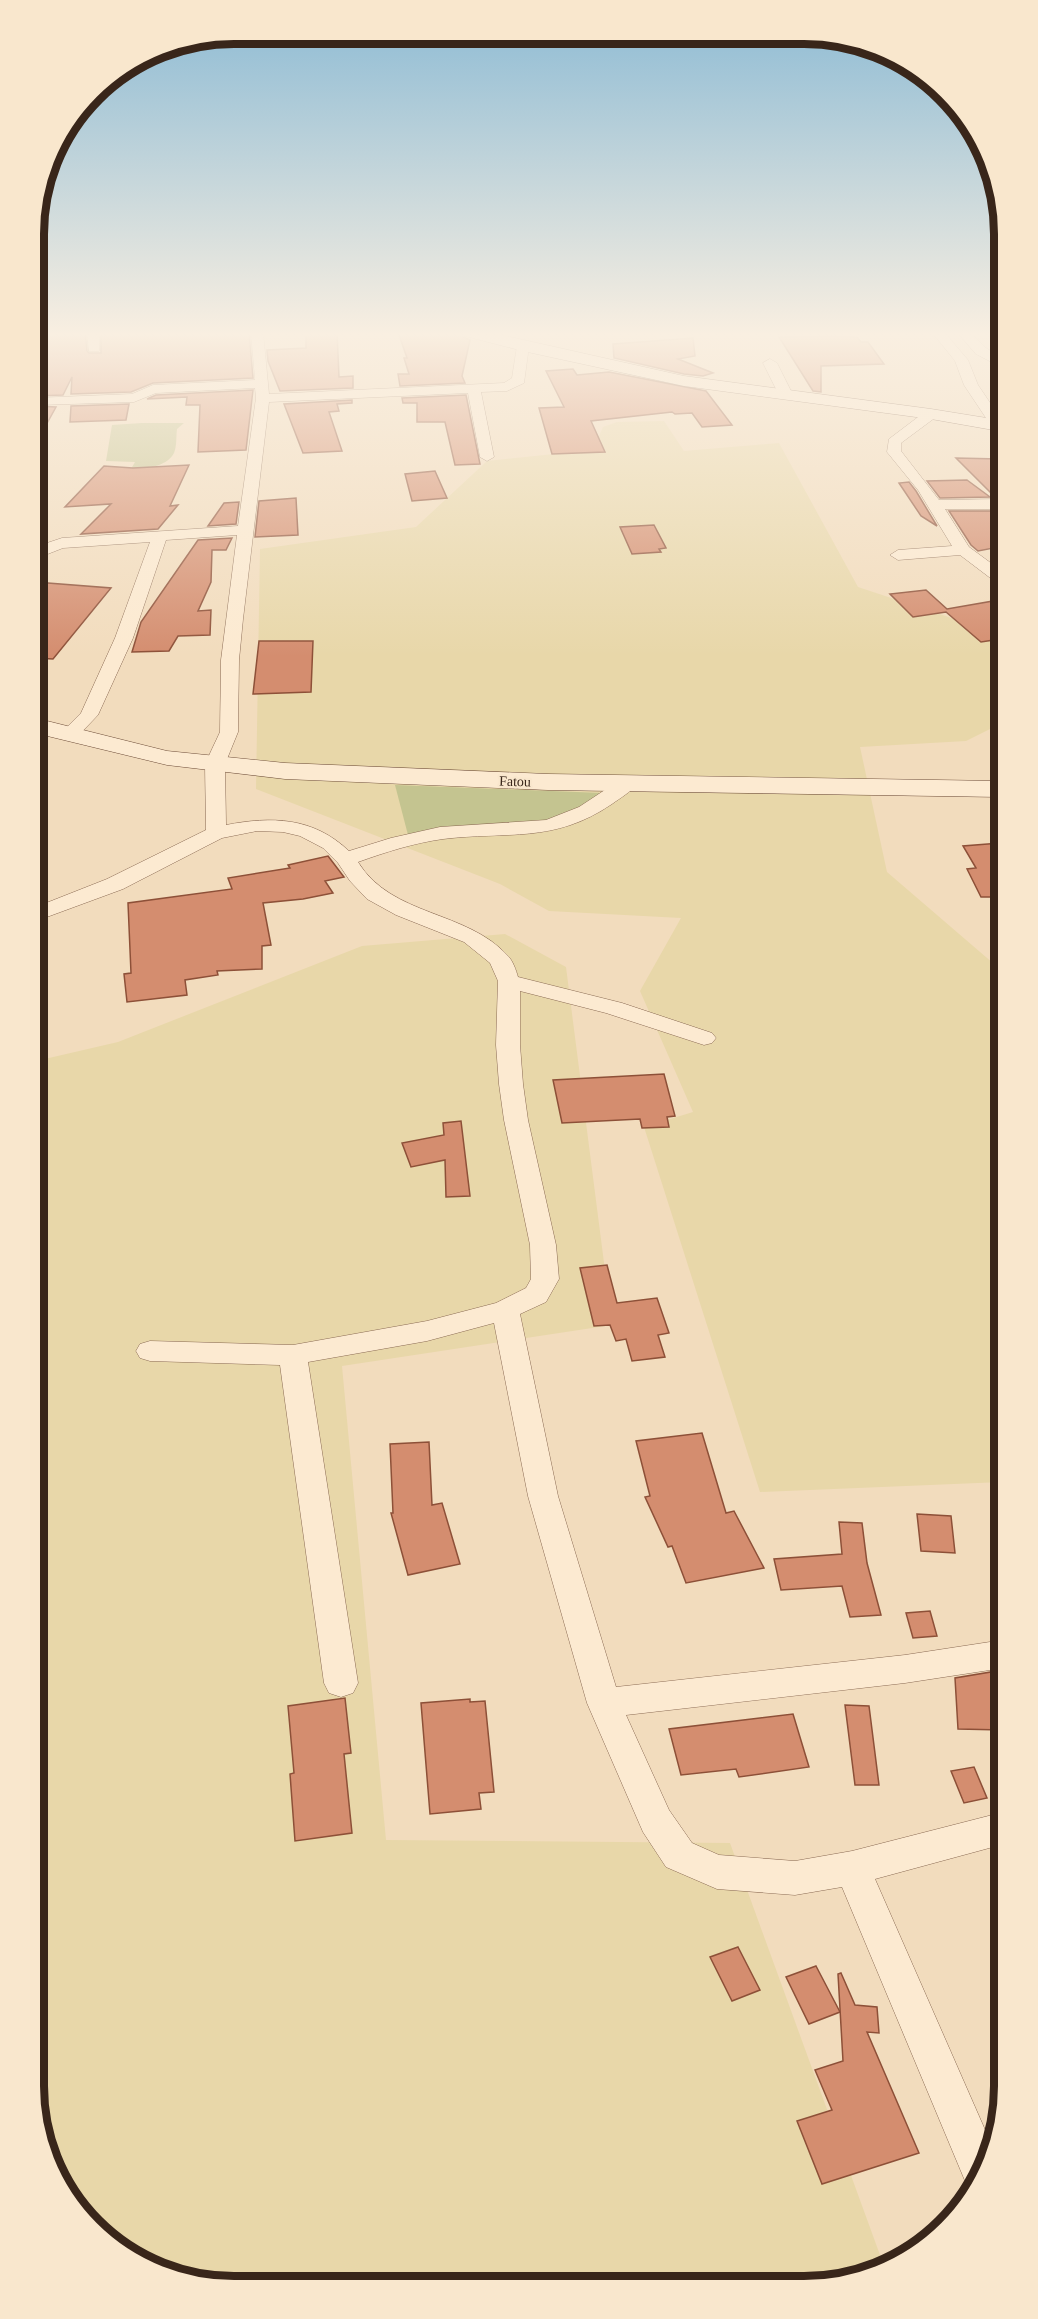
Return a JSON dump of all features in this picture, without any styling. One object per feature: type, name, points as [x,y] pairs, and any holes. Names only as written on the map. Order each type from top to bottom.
[{"type":"street","points":[[216,833],[215,764],[228,732],[230,660],[257,440]]},
{"type":"street","points":[[484,440],[487,458]]},
{"type":"street","points":[[896,440],[894,442],[894,452],[935,506],[963,550],[994,572]]},
{"type":"street","points":[[935,506],[994,504]]},
{"type":"street","points":[[44,549],[51,545],[247,530]]},
{"type":"street","points":[[69,734],[88,715],[124,638],[160,535]]},
{"type":"street","points":[[898,555],[963,550]]},
{"type":"street","name":"Fatou","points":[[44,727],[114,747],[167,758],[215,764],[381,776],[627,784],[994,789]]},
{"type":"street","points":[[346,859],[441,834],[535,828],[558,824],[587,811],[627,784]]},
{"type":"street","points":[[44,912],[115,884],[216,833],[247,826],[283,826],[321,837],[346,859],[357,878],[375,894],[404,910],[472,937],[500,960],[509,981],[508,1045],[516,1120],[543,1245],[545,1279],[536,1295],[505,1310],[427,1331],[293,1354],[150,1351]]},
{"type":"street","points":[[509,981],[614,1008],[704,1038]]},
{"type":"street","points":[[505,1310],[543,1496],[604,1702],[656,1821],[679,1855],[717,1872],[795,1878],[852,1868],[994,1831]]},
{"type":"street","points":[[293,1354],[341,1683]]},
{"type":"street","points":[[604,1702],[905,1669],[994,1655]]},
{"type":"street","points":[[852,1868],[978,2162]]},
{"type":"shaded area","points":[[597,440],[677,440],[684,451],[779,443],[858,587],[994,632],[994,727],[966,741],[860,747],[887,872],[994,964],[994,1482],[760,1492],[644,1127],[693,1112],[640,991],[681,918],[549,911],[500,884],[256,789],[260,549],[416,527],[487,461],[593,450]]},
{"type":"shaded area","points":[[505,934],[566,967],[612,1325],[342,1366],[386,1840],[730,1843],[881,2259],[865,2265],[829,2274],[804,2276],[234,2276],[197,2272],[150,2256],[108,2228],[83,2201],[58,2158],[45,2110],[44,2085],[44,1059],[118,1042],[362,946]]},
{"type":"green space","points":[[109,440],[176,440],[171,457],[149,468],[131,469],[135,462],[106,461]]},
{"type":"green space","points":[[395,785],[602,793],[566,820],[408,835]]},
{"type":"building","points":[[199,440],[247,440],[246,450],[198,452]]},
{"type":"building","points":[[298,440],[338,440],[342,451],[303,453]]},
{"type":"building","points":[[449,440],[475,440],[480,464],[455,465]]},
{"type":"building","points":[[548,440],[600,440],[605,452],[552,454]]},
{"type":"building","points":[[956,458],[994,459],[994,496]]},
{"type":"building","points":[[189,465],[170,506],[178,505],[158,529],[81,534],[111,504],[65,507],[104,466],[133,468]]},
{"type":"building","points":[[435,471],[447,498],[412,501],[405,474]]},
{"type":"building","points":[[967,480],[990,497],[940,498],[927,481]]},
{"type":"building","points":[[909,482],[937,526],[921,516],[899,483]]},
{"type":"building","points":[[296,498],[298,535],[255,537],[259,501]]},
{"type":"building","points":[[239,502],[236,524],[208,526],[224,503]]},
{"type":"building","points":[[949,511],[994,511],[994,548],[978,551],[971,545]]},
{"type":"building","points":[[654,525],[666,548],[659,549],[661,552],[632,554],[620,527]]},
{"type":"building","points":[[232,538],[226,550],[212,550],[211,582],[198,611],[211,610],[210,635],[178,636],[169,651],[132,652],[141,622],[198,540]]},
{"type":"building","points":[[44,583],[111,588],[53,659],[44,658]]},
{"type":"building","points":[[926,590],[947,609],[994,601],[994,640],[981,642],[946,612],[913,617],[890,594]]},
{"type":"building","points":[[259,641],[313,641],[311,692],[253,694]]},
{"type":"building","points":[[994,843],[994,897],[981,897],[967,869],[976,868],[963,846]]},
{"type":"building","points":[[328,856],[344,877],[325,881],[333,893],[263,903],[271,945],[262,946],[262,969],[217,971],[218,975],[185,980],[187,995],[127,1002],[124,974],[131,973],[128,903],[232,889],[228,878],[290,868],[288,865]]},
{"type":"building","points":[[664,1074],[675,1116],[667,1117],[669,1127],[642,1128],[640,1119],[562,1123],[553,1080]]},
{"type":"building","points":[[461,1121],[470,1196],[446,1197],[445,1160],[411,1167],[402,1143],[444,1135],[443,1123]]},
{"type":"building","points":[[607,1265],[617,1303],[657,1298],[669,1333],[658,1335],[665,1357],[632,1361],[626,1339],[616,1341],[610,1325],[594,1326],[580,1268]]},
{"type":"building","points":[[702,1433],[726,1513],[734,1511],[764,1568],[686,1583],[672,1546],[668,1547],[645,1497],[650,1496],[636,1441]]},
{"type":"building","points":[[429,1442],[432,1505],[442,1503],[460,1564],[408,1575],[391,1513],[393,1513],[390,1444]]},
{"type":"building","points":[[917,1514],[951,1516],[955,1553],[921,1551]]},
{"type":"building","points":[[839,1522],[862,1523],[867,1563],[881,1615],[850,1617],[842,1586],[781,1590],[774,1559],[842,1554]]},
{"type":"building","points":[[930,1611],[937,1636],[913,1638],[906,1613]]},
{"type":"building","points":[[994,1672],[994,1730],[958,1729],[955,1678]]},
{"type":"building","points":[[345,1698],[351,1753],[344,1754],[352,1833],[295,1841],[290,1774],[294,1773],[288,1706]]},
{"type":"building","points":[[470,1699],[470,1702],[485,1701],[494,1792],[479,1793],[481,1809],[430,1814],[421,1703]]},
{"type":"building","points":[[845,1705],[869,1706],[879,1785],[855,1785]]},
{"type":"building","points":[[793,1714],[809,1767],[739,1777],[736,1769],[681,1775],[669,1729]]},
{"type":"building","points":[[974,1767],[987,1798],[964,1803],[951,1771]]},
{"type":"building","points":[[738,1947],[760,1990],[732,2001],[710,1957]]},
{"type":"building","points":[[816,1966],[840,2012],[809,2024],[786,1977]]},
{"type":"building","points":[[841,1973],[855,2005],[877,2007],[879,2033],[867,2032],[919,2153],[822,2184],[797,2121],[832,2110],[815,2070],[843,2061],[838,1974]]}]
